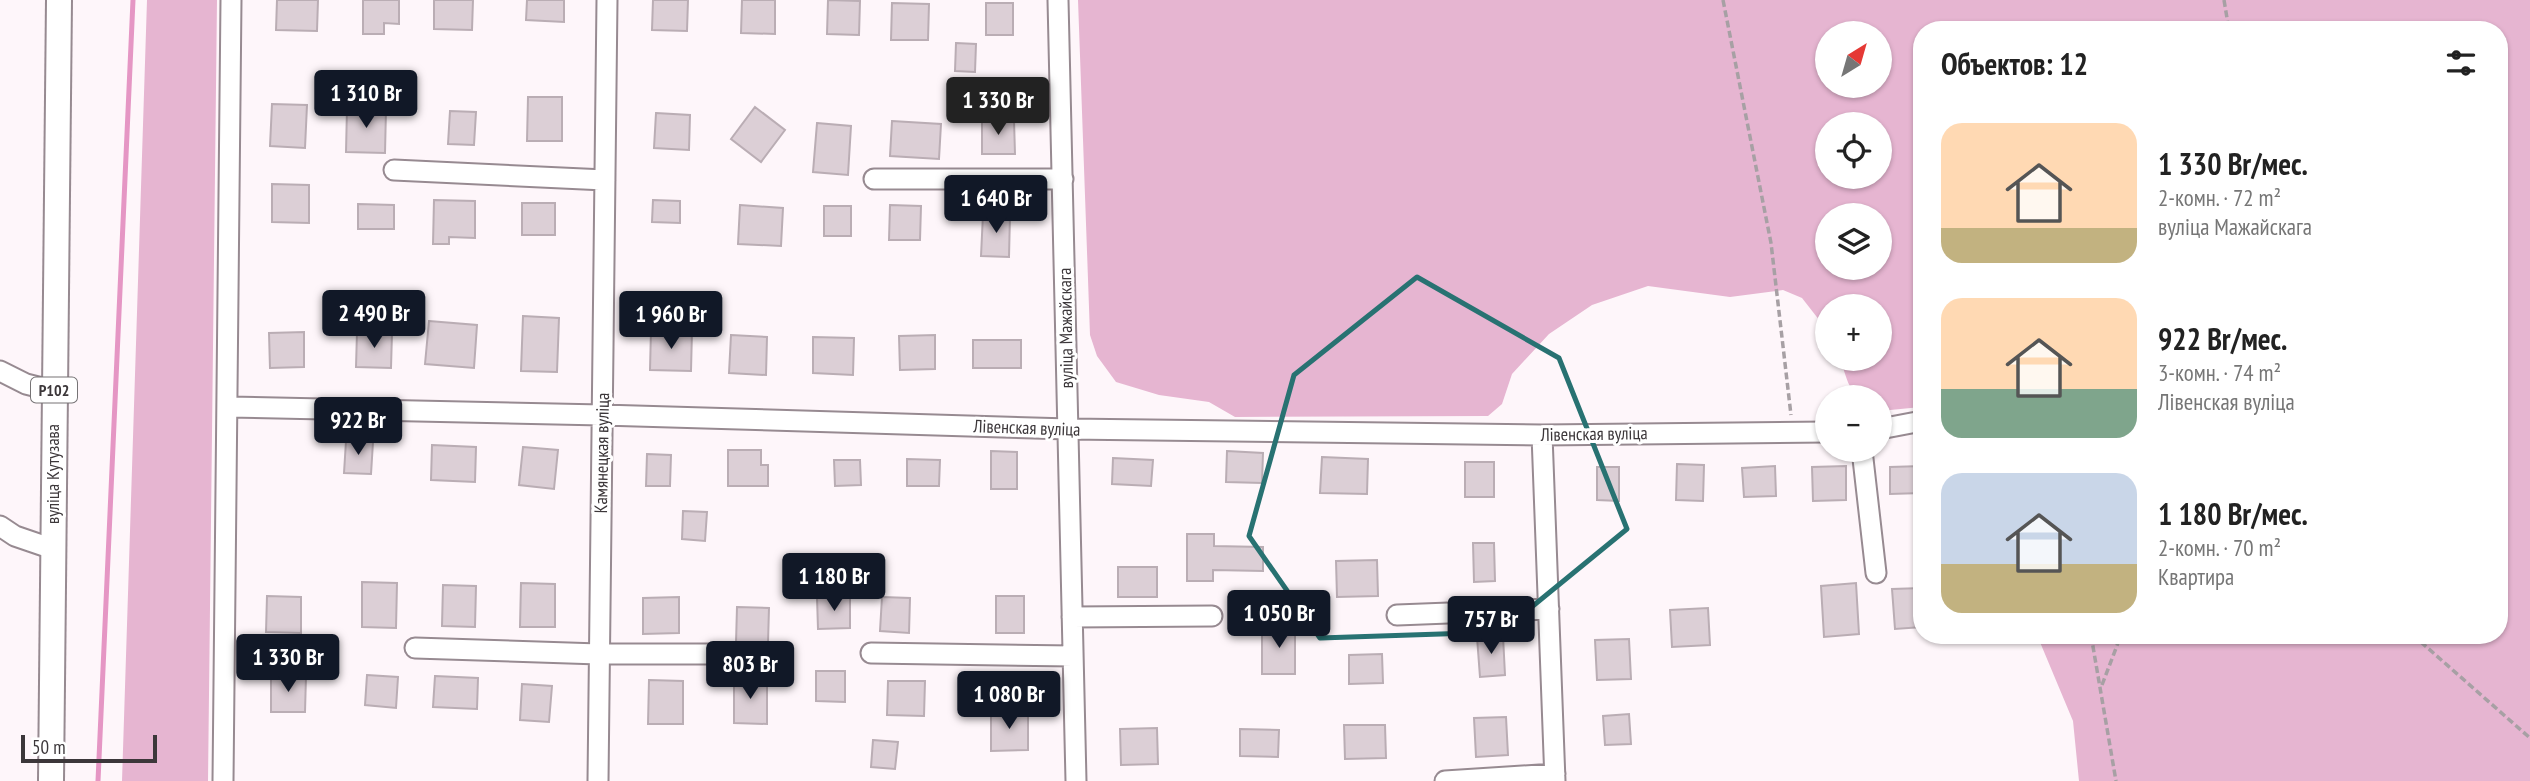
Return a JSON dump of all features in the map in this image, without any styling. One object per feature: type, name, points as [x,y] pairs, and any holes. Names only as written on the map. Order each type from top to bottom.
[{"type":"main road","name":"вуліца Кутузава","points":[[51,781],[59,0]]},
{"type":"street","points":[[223,781],[231,0]]},
{"type":"street","name":"Камянецкая вуліца","points":[[598,781],[607,0]]},
{"type":"street","name":"вуліца Мажайскага","points":[[1058,0],[1076,781]]},
{"type":"street","points":[[394,170],[605,180]]},
{"type":"street","points":[[874,179],[1063,180]]},
{"type":"street","points":[[0,371],[26,384],[54,391]]},
{"type":"street","name":"Лівенская вуліца","points":[[228,407],[1069,429],[1542,435],[1815,432]]},
{"type":"street","points":[[1892,427],[1913,423]]},
{"type":"street","points":[[1445,781],[1555,778],[1542,435]]},
{"type":"street","points":[[1863,462],[1876,573]]},
{"type":"street","points":[[0,526],[15,536],[53,549]]},
{"type":"street","points":[[1397,615],[1549,609]]},
{"type":"street","points":[[1072,618],[1212,616]]},
{"type":"street","points":[[415,648],[599,654],[713,654]]},
{"type":"street","points":[[871,653],[1073,656]]},
{"type":"path","points":[[1723,0],[1771,243],[1793,431]]},
{"type":"path","points":[[2224,0],[2228,21]]},
{"type":"path","points":[[2093,644],[2116,781]]},
{"type":"path","points":[[2101,687],[2118,644]]},
{"type":"path","points":[[2423,644],[2530,738]]},
{"type":"highlighted area","points":[[1417,277],[1559,358],[1627,529],[1501,632],[1320,638],[1249,536],[1294,375]]},
{"type":"shaded area","points":[[147,0],[217,0],[208,781],[122,781]]},
{"type":"shaded area","points":[[1078,0],[2530,0],[2530,781],[2079,781],[2073,721],[2041,644],[2508,644],[2508,21],[1913,21],[1913,408],[1892,410],[1892,385],[1849,385],[1844,371],[1892,371],[1892,294],[1815,294],[1815,315],[1802,298],[1783,290],[1730,297],[1648,286],[1592,305],[1549,334],[1512,374],[1502,404],[1488,416],[1235,417],[1209,402],[1159,395],[1116,382],[1097,356],[1090,335]]},
{"type":"building","points":[[277,0],[318,0],[317,31],[276,30]]},
{"type":"building","points":[[363,0],[399,0],[399,24],[384,23],[384,34],[363,34]]},
{"type":"building","points":[[434,0],[473,0],[472,30],[434,29]]},
{"type":"building","points":[[527,0],[564,0],[564,22],[526,20]]},
{"type":"building","points":[[653,0],[688,0],[687,31],[652,30]]},
{"type":"building","points":[[742,0],[775,0],[775,34],[741,33]]},
{"type":"building","points":[[828,0],[860,1],[859,35],[827,34]]},
{"type":"building","points":[[892,3],[929,4],[928,40],[891,40]]},
{"type":"building","points":[[986,3],[1013,3],[1013,35],[986,35]]},
{"type":"building","points":[[956,43],[976,44],[975,72],[955,71]]},
{"type":"building","points":[[528,97],[562,97],[562,141],[527,141]]},
{"type":"building","points":[[272,104],[307,105],[305,148],[270,146]]},
{"type":"building","points":[[755,107],[785,130],[761,162],[731,139]]},
{"type":"building","points":[[347,108],[386,109],[385,153],[346,152]]},
{"type":"building","points":[[450,111],[476,112],[474,145],[448,144]]},
{"type":"building","points":[[656,113],[690,115],[689,150],[654,148]]},
{"type":"building","points":[[982,120],[1014,120],[1015,154],[982,154]]},
{"type":"building","points":[[892,121],[941,124],[939,159],[890,156]]},
{"type":"building","points":[[817,123],[851,126],[848,175],[813,172]]},
{"type":"building","points":[[272,184],[309,185],[309,223],[272,222]]},
{"type":"building","points":[[434,200],[475,201],[475,238],[449,237],[449,244],[433,244]]},
{"type":"building","points":[[653,200],[680,201],[680,223],[652,222]]},
{"type":"building","points":[[522,203],[555,203],[555,235],[522,235]]},
{"type":"building","points":[[358,204],[394,205],[394,229],[358,229]]},
{"type":"building","points":[[740,205],[783,208],[781,246],[738,244]]},
{"type":"building","points":[[890,205],[921,206],[920,240],[889,240]]},
{"type":"building","points":[[824,206],[851,206],[851,236],[824,236]]},
{"type":"building","points":[[983,214],[1010,214],[1009,257],[981,256]]},
{"type":"building","points":[[523,316],[559,318],[557,372],[521,371]]},
{"type":"building","points":[[429,321],[477,325],[474,368],[425,364]]},
{"type":"building","points":[[651,330],[692,331],[691,371],[650,370]]},
{"type":"building","points":[[304,332],[304,367],[270,368],[269,333]]},
{"type":"building","points":[[357,332],[392,333],[391,368],[356,367]]},
{"type":"building","points":[[731,335],[767,337],[766,375],[729,373]]},
{"type":"building","points":[[935,335],[935,369],[900,370],[899,336]]},
{"type":"building","points":[[813,337],[854,338],[853,375],[813,373]]},
{"type":"building","points":[[973,340],[1021,340],[1021,368],[973,368]]},
{"type":"building","points":[[346,441],[373,442],[371,474],[344,473]]},
{"type":"building","points":[[432,445],[476,447],[475,482],[431,480]]},
{"type":"building","points":[[523,447],[558,450],[554,489],[519,485]]},
{"type":"building","points":[[728,450],[761,450],[761,465],[768,465],[768,486],[728,486]]},
{"type":"building","points":[[991,451],[1017,452],[1017,489],[991,489]]},
{"type":"building","points":[[1227,451],[1263,453],[1262,483],[1226,482]]},
{"type":"building","points":[[647,454],[671,455],[670,486],[646,486]]},
{"type":"building","points":[[1322,457],[1368,459],[1367,494],[1320,493]]},
{"type":"building","points":[[1113,458],[1153,460],[1151,486],[1112,484]]},
{"type":"building","points":[[907,459],[940,460],[939,486],[907,486]]},
{"type":"building","points":[[834,460],[860,460],[861,485],[835,486]]},
{"type":"building","points":[[1465,462],[1494,462],[1494,497],[1465,497]]},
{"type":"building","points":[[1677,464],[1704,465],[1703,501],[1676,500]]},
{"type":"building","points":[[1775,466],[1776,496],[1744,497],[1742,468]]},
{"type":"building","points":[[1846,466],[1846,500],[1813,501],[1812,467]]},
{"type":"building","points":[[1913,466],[1913,493],[1890,494],[1890,467]]},
{"type":"building","points":[[1597,467],[1619,467],[1619,501],[1597,500]]},
{"type":"building","points":[[683,511],[707,512],[705,541],[682,539]]},
{"type":"building","points":[[1187,534],[1214,534],[1214,546],[1263,547],[1263,571],[1213,570],[1213,581],[1187,581]]},
{"type":"building","points":[[1473,543],[1494,543],[1495,581],[1474,582]]},
{"type":"building","points":[[1377,560],[1378,596],[1337,597],[1336,561]]},
{"type":"building","points":[[1118,567],[1157,567],[1157,597],[1118,597]]},
{"type":"building","points":[[362,582],[397,583],[396,628],[362,627]]},
{"type":"building","points":[[521,583],[555,584],[555,627],[520,627]]},
{"type":"building","points":[[1856,583],[1859,634],[1824,637],[1821,586]]},
{"type":"building","points":[[443,585],[476,586],[475,627],[442,626]]},
{"type":"building","points":[[1913,588],[1913,628],[1895,629],[1892,589]]},
{"type":"building","points":[[267,596],[301,597],[301,633],[266,632]]},
{"type":"building","points":[[996,596],[1024,596],[1024,633],[996,633]]},
{"type":"building","points":[[679,597],[679,633],[643,634],[643,598]]},
{"type":"building","points":[[817,597],[850,597],[850,628],[818,629]]},
{"type":"building","points":[[882,597],[910,598],[909,633],[880,631]]},
{"type":"building","points":[[737,607],[769,608],[768,643],[736,643]]},
{"type":"building","points":[[1708,608],[1710,645],[1672,647],[1670,610]]},
{"type":"building","points":[[1262,626],[1295,626],[1295,674],[1262,674]]},
{"type":"building","points":[[1503,636],[1505,675],[1480,677],[1477,637]]},
{"type":"building","points":[[1629,639],[1631,679],[1597,680],[1595,640]]},
{"type":"building","points":[[1382,654],[1383,683],[1349,684],[1349,655]]},
{"type":"building","points":[[816,671],[845,671],[845,702],[816,701]]},
{"type":"building","points":[[367,675],[398,677],[396,708],[365,705]]},
{"type":"building","points":[[271,676],[306,676],[305,712],[271,712]]},
{"type":"building","points":[[435,676],[478,678],[477,709],[433,707]]},
{"type":"building","points":[[734,677],[767,678],[767,724],[734,723]]},
{"type":"building","points":[[649,680],[683,681],[683,724],[648,724]]},
{"type":"building","points":[[888,681],[925,681],[924,716],[887,715]]},
{"type":"building","points":[[522,684],[552,686],[549,722],[520,720]]},
{"type":"building","points":[[991,711],[1028,711],[1028,750],[991,751]]},
{"type":"building","points":[[1629,714],[1631,744],[1605,745],[1603,716]]},
{"type":"building","points":[[1506,717],[1508,755],[1476,757],[1474,718]]},
{"type":"building","points":[[1344,725],[1385,725],[1386,758],[1345,759]]},
{"type":"building","points":[[1157,728],[1158,764],[1121,765],[1120,729]]},
{"type":"building","points":[[1240,729],[1279,730],[1278,757],[1240,756]]},
{"type":"building","points":[[873,740],[898,742],[895,769],[871,767]]},
{"type":"waterway","points":[[98,781],[133,0]]}]
